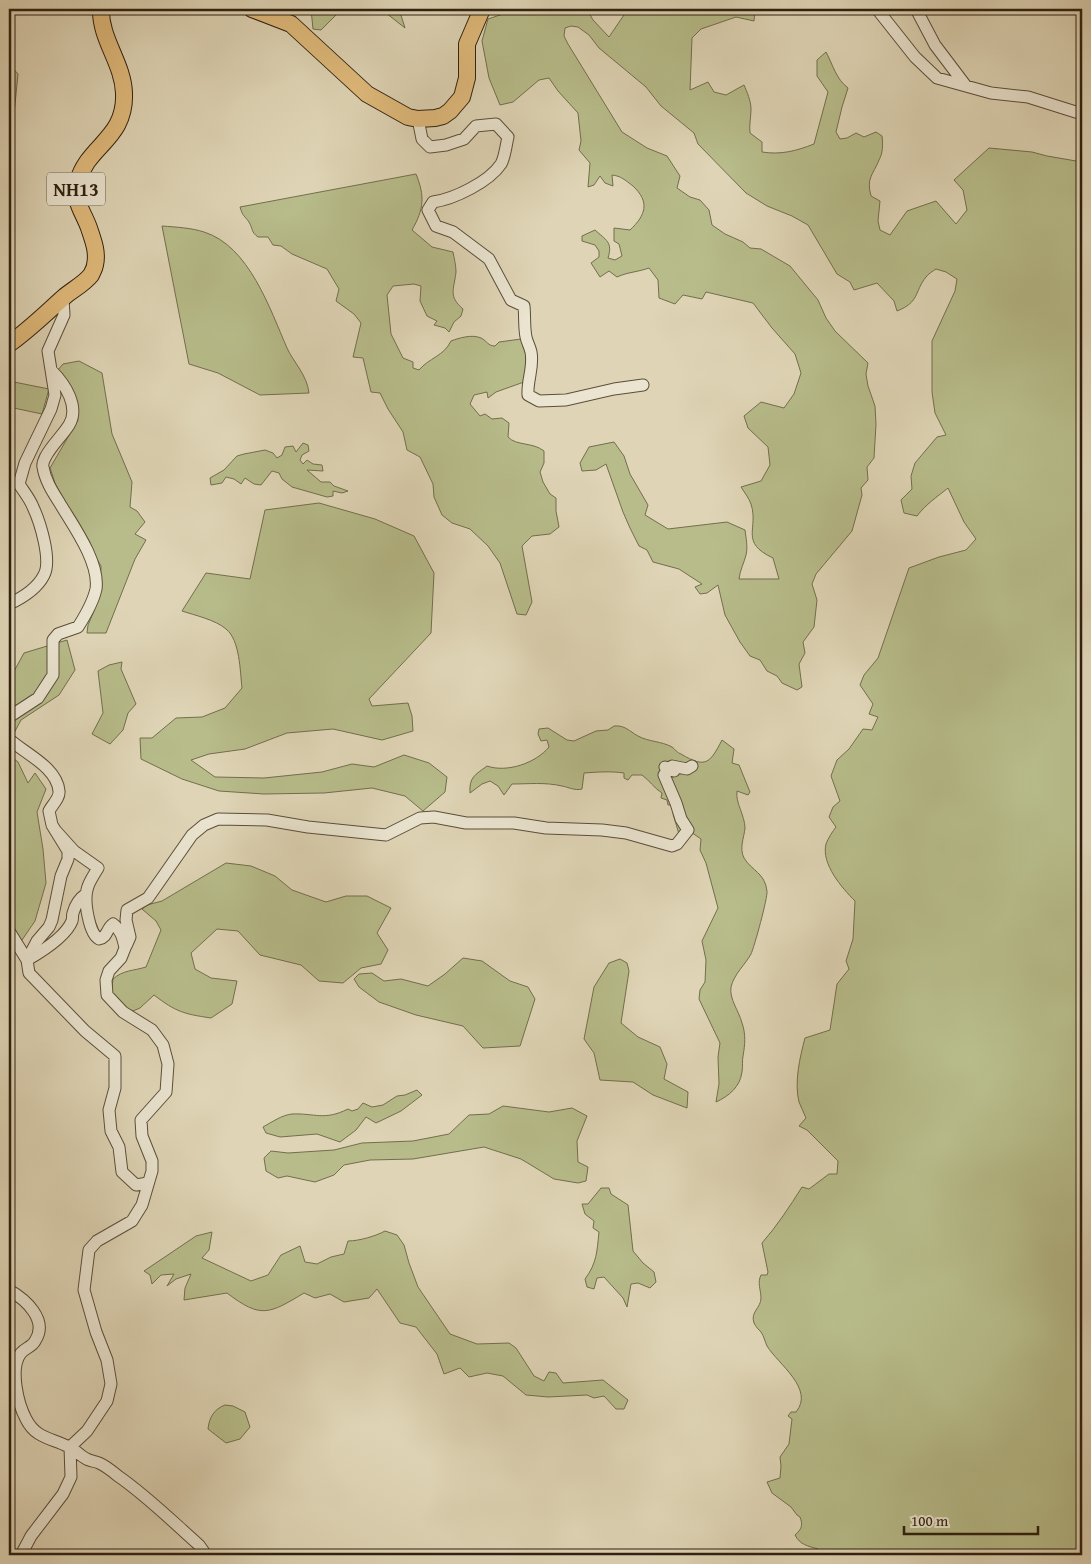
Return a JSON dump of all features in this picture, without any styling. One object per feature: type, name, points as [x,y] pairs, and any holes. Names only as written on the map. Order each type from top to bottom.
[{"type":"highway","name":"NH13","points":[[9,344],[91,275],[95,265],[96,248],[75,192],[84,166],[118,124],[124,100],[124,86],[119,69],[103,31],[101,9]]},
{"type":"highway","points":[[252,9],[290,24],[367,94],[408,117],[418,119],[443,116],[450,111],[462,96],[467,78],[467,44],[482,9]]},
{"type":"street","points":[[877,9],[915,57],[937,78],[992,93],[1028,98],[1082,114]]},
{"type":"street","points":[[916,9],[935,45],[966,86]]},
{"type":"street","points":[[418,119],[422,139],[430,147],[446,145],[464,139],[476,126],[496,124],[508,137],[502,163],[482,182],[444,201],[433,202],[428,210],[436,226],[453,232],[489,259],[511,300],[524,306],[525,330],[531,351],[528,395],[539,401],[566,400],[614,389],[643,385]]},
{"type":"street","points":[[9,604],[22,598],[36,586],[45,574],[47,566],[46,553],[33,507],[19,484],[25,463],[51,409],[55,395],[48,351],[64,315],[62,299]]},
{"type":"street","points":[[9,717],[38,698],[53,675],[53,640],[58,634],[78,627],[89,609],[96,588],[94,571],[87,551],[46,480],[42,464],[48,452],[70,424],[73,410],[70,397],[61,380],[52,371]]},
{"type":"street","points":[[9,739],[41,762],[57,784],[60,791],[49,812],[52,825],[68,851],[68,859],[61,876],[52,920],[27,960]]},
{"type":"street","points":[[21,1555],[31,1536],[64,1494],[71,1477],[70,1447],[87,1431],[107,1401],[111,1384],[107,1360],[96,1332],[84,1290],[89,1250],[97,1241],[132,1221],[142,1205],[152,1172],[152,1161],[142,1136],[141,1120],[166,1092],[168,1064],[163,1045],[152,1030],[123,1012],[107,995],[106,980],[109,971],[121,958],[130,937],[126,920],[127,910],[148,898],[192,835],[204,825],[218,819],[267,820],[308,828],[386,835],[420,818],[434,817],[466,823],[514,822],[546,828],[602,830],[672,846],[677,844],[688,830],[681,819],[664,775],[667,771],[666,767],[674,771],[672,766],[687,769],[692,766]]},
{"type":"street","points":[[56,831],[74,851],[98,868],[86,894],[90,923],[95,938],[103,938],[112,924],[118,928],[126,948]]},
{"type":"street","points":[[27,960],[51,945],[63,933],[72,921],[73,912],[81,898],[86,894]]},
{"type":"street","points":[[9,931],[27,960],[28,973],[84,1031],[115,1056],[115,1088],[109,1110],[111,1131],[119,1148],[122,1172],[136,1185],[148,1183]]},
{"type":"street","points":[[9,1290],[18,1295],[32,1308],[38,1318],[37,1339],[21,1353],[16,1366],[16,1393],[19,1407],[29,1425],[44,1437],[70,1447],[86,1459],[99,1463],[119,1476],[186,1534],[206,1555]]},
{"type":"green space","points":[[311,9],[355,9],[339,12],[321,30],[313,29]]},
{"type":"green space","points":[[355,9],[399,9],[405,28],[386,13]]},
{"type":"green space","points":[[518,9],[587,9],[593,20],[609,37],[628,9],[755,9],[754,21],[736,17],[701,29],[692,38],[690,90],[708,82],[714,92],[726,95],[744,85],[751,106],[750,133],[762,142],[762,152],[788,152],[814,144],[828,92],[817,76],[817,60],[826,52],[838,76],[848,88],[836,132],[840,139],[847,138],[856,133],[864,137],[876,132],[882,136],[881,154],[869,185],[871,196],[880,201],[878,221],[880,230],[890,235],[907,211],[936,201],[956,224],[967,210],[963,190],[954,180],[989,148],[1032,152],[1082,162],[1082,1555],[815,1555],[814,1553],[818,1553],[818,1549],[802,1543],[795,1535],[801,1527],[800,1517],[791,1507],[772,1493],[767,1482],[780,1478],[780,1457],[789,1444],[792,1419],[788,1416],[791,1412],[796,1412],[801,1403],[801,1395],[793,1377],[772,1353],[754,1323],[753,1316],[761,1301],[760,1278],[761,1275],[767,1275],[768,1272],[762,1243],[802,1187],[809,1189],[829,1174],[837,1174],[838,1161],[807,1130],[799,1126],[806,1118],[799,1102],[797,1086],[805,1038],[830,1030],[837,984],[849,969],[846,961],[853,939],[855,901],[834,875],[825,852],[826,844],[836,827],[829,817],[833,807],[840,801],[831,776],[837,760],[849,749],[863,729],[872,730],[878,717],[869,714],[873,704],[860,685],[864,675],[878,658],[909,568],[966,550],[976,539],[964,522],[948,488],[928,504],[917,516],[904,513],[901,500],[912,489],[911,476],[915,463],[937,437],[946,435],[935,413],[932,392],[932,341],[955,291],[957,279],[946,272],[936,269],[922,282],[910,304],[897,311],[894,301],[877,283],[854,290],[850,282],[837,274],[808,225],[767,206],[746,193],[698,144],[694,133],[661,106],[646,87],[599,48],[589,35],[578,27],[571,26],[565,28],[564,36],[568,44],[622,132],[647,148],[667,156],[680,176],[677,188],[690,197],[700,200],[709,210],[712,225],[725,234],[743,242],[750,248],[761,249],[790,266],[818,300],[826,318],[835,331],[868,363],[866,374],[875,406],[874,458],[867,467],[868,480],[861,488],[862,495],[852,531],[816,574],[812,584],[817,600],[814,627],[803,642],[805,653],[799,664],[802,687],[797,690],[782,683],[777,676],[767,671],[760,660],[750,656],[725,615],[718,585],[707,593],[700,594],[695,587],[702,584],[679,569],[653,562],[647,550],[639,546],[623,512],[606,464],[596,470],[582,471],[580,463],[589,447],[614,442],[624,456],[630,474],[648,505],[645,515],[668,529],[727,522],[745,530],[747,552],[739,579],[779,579],[773,558],[756,546],[753,540],[751,504],[741,487],[761,481],[770,465],[768,447],[748,428],[744,416],[761,402],[784,408],[794,394],[801,373],[795,354],[753,303],[706,292],[702,299],[683,295],[675,304],[659,298],[658,280],[649,268],[617,277],[609,271],[600,277],[591,263],[599,257],[599,251],[595,245],[582,241],[582,236],[595,230],[608,242],[610,248],[608,258],[615,260],[622,256],[619,244],[614,241],[614,228],[630,230],[640,219],[644,203],[633,186],[618,176],[612,175],[613,186],[605,183],[600,176],[594,185],[588,187],[590,163],[579,150],[581,141],[578,113],[549,78],[539,80],[513,102],[500,105],[489,78],[482,41],[488,19]]},
{"type":"green space","points":[[9,64],[18,74],[9,164]]},
{"type":"green space","points":[[416,174],[421,189],[422,202],[419,215],[412,230],[432,247],[453,252],[456,272],[453,292],[455,300],[463,309],[461,316],[454,322],[449,332],[445,328],[434,325],[437,321],[427,316],[420,301],[421,286],[414,284],[393,286],[387,295],[391,334],[403,358],[413,362],[413,368],[419,370],[440,354],[451,341],[470,336],[481,338],[493,346],[499,342],[521,339],[525,350],[524,382],[496,392],[488,398],[487,392],[474,395],[470,404],[480,416],[485,414],[492,419],[502,418],[509,423],[508,437],[511,440],[535,446],[544,451],[544,463],[540,472],[550,494],[556,498],[559,527],[550,534],[532,536],[522,546],[532,602],[526,615],[517,614],[500,563],[488,546],[470,529],[452,523],[442,515],[434,497],[433,484],[420,457],[407,450],[403,432],[380,393],[371,392],[363,358],[353,357],[361,323],[354,314],[336,301],[339,289],[327,269],[292,254],[281,246],[273,245],[268,237],[258,237],[253,232],[240,207]]},
{"type":"green space","points":[[162,226],[204,232],[220,239],[234,251],[246,265],[265,298],[287,348],[306,380],[309,393],[260,395],[218,373],[189,364]]},
{"type":"green space","points":[[79,361],[102,373],[112,434],[132,482],[130,507],[137,511],[145,522],[135,534],[146,540],[135,559],[106,633],[87,633],[100,588],[101,566],[55,483],[50,468],[78,420],[74,403],[57,371],[63,364]]},
{"type":"green space","points":[[9,381],[49,389],[42,414],[9,407]]},
{"type":"green space","points":[[303,443],[308,445],[309,451],[302,455],[300,460],[303,464],[307,460],[313,464],[322,465],[323,471],[307,470],[321,482],[330,482],[334,486],[348,491],[342,493],[333,491],[333,496],[327,497],[292,487],[282,479],[279,473],[272,471],[261,485],[254,484],[245,478],[241,484],[234,479],[226,477],[222,483],[211,485],[210,478],[224,470],[237,456],[265,450],[273,453],[277,458],[282,455],[285,447],[293,446],[296,452]]},
{"type":"green space","points":[[319,503],[375,519],[414,536],[434,573],[431,633],[369,699],[372,706],[408,703],[412,716],[413,731],[382,740],[333,729],[287,733],[245,749],[209,754],[191,760],[215,777],[264,778],[322,772],[352,764],[374,767],[404,755],[429,763],[447,777],[445,792],[423,811],[405,796],[372,788],[324,793],[264,794],[219,791],[182,779],[141,759],[140,738],[152,738],[176,718],[202,717],[225,708],[242,688],[237,648],[231,634],[217,623],[182,611],[206,573],[250,579],[265,510]]},
{"type":"green space","points":[[67,640],[75,670],[59,695],[21,720],[14,733],[9,753],[9,676],[12,675],[24,653]]},
{"type":"green space","points":[[122,662],[121,669],[136,704],[128,713],[123,730],[110,744],[92,734],[103,713],[98,671],[109,665]]},
{"type":"green space","points":[[614,726],[624,727],[642,738],[668,745],[689,759],[702,762],[714,754],[722,740],[734,749],[732,763],[739,765],[750,792],[748,795],[737,791],[737,800],[745,828],[742,850],[744,858],[764,880],[767,895],[751,954],[732,982],[731,987],[731,996],[741,1018],[745,1035],[741,1077],[733,1090],[716,1102],[719,1084],[718,1057],[720,1043],[699,999],[700,990],[705,982],[706,960],[702,941],[718,908],[706,863],[700,850],[701,839],[688,830],[679,834],[673,814],[675,808],[668,805],[667,800],[661,798],[662,793],[642,775],[632,775],[628,780],[624,778],[624,773],[584,773],[582,789],[549,784],[512,784],[504,795],[498,786],[490,781],[482,784],[470,793],[472,780],[476,774],[487,766],[503,768],[521,765],[537,758],[543,753],[549,747],[547,740],[541,741],[538,734],[539,729],[548,728],[567,740],[574,741],[596,731],[608,730]]},
{"type":"green space","points":[[9,755],[18,762],[28,783],[35,773],[46,789],[37,812],[46,883],[35,921],[9,959]]},
{"type":"green space","points":[[226,863],[251,866],[275,876],[292,890],[326,902],[346,896],[367,896],[391,908],[377,933],[388,950],[381,964],[361,968],[343,983],[319,981],[301,965],[260,955],[238,931],[217,929],[191,953],[195,969],[211,978],[237,981],[232,1004],[211,1018],[181,1011],[154,995],[140,1008],[133,1011],[117,1005],[111,996],[113,979],[124,972],[146,967],[161,930],[156,921],[142,909],[147,905],[162,901]]},
{"type":"green space","points":[[463,958],[482,961],[510,981],[528,987],[535,999],[520,1046],[483,1048],[463,1026],[416,1015],[379,1002],[359,987],[354,979],[359,974],[372,973],[384,981],[401,979],[428,986]]},
{"type":"green space","points":[[620,959],[627,963],[629,971],[621,1023],[638,1037],[660,1047],[667,1064],[664,1079],[688,1092],[687,1108],[653,1095],[633,1082],[600,1080],[594,1053],[584,1039],[594,987],[609,963]]},
{"type":"green space","points":[[417,1090],[422,1095],[401,1111],[376,1123],[366,1117],[356,1130],[340,1142],[317,1134],[280,1137],[266,1133],[263,1127],[277,1119],[292,1114],[326,1116],[348,1109],[352,1111],[358,1109],[363,1103],[372,1107],[383,1105],[397,1096]]},
{"type":"green space","points":[[503,1106],[549,1112],[572,1108],[587,1116],[577,1141],[578,1162],[588,1167],[586,1181],[578,1183],[554,1179],[521,1159],[484,1147],[413,1159],[370,1160],[344,1165],[334,1175],[315,1182],[287,1176],[278,1178],[266,1171],[264,1158],[271,1151],[288,1153],[334,1150],[362,1143],[413,1141],[449,1134],[469,1115],[489,1114]]},
{"type":"green space","points":[[601,1188],[609,1188],[611,1194],[628,1205],[633,1251],[654,1272],[656,1282],[650,1288],[638,1283],[631,1284],[627,1307],[623,1298],[604,1277],[597,1278],[594,1289],[587,1287],[585,1279],[594,1262],[599,1232],[593,1228],[594,1221],[585,1214],[582,1204],[588,1204]]},
{"type":"green space","points":[[385,1231],[397,1235],[404,1245],[418,1287],[450,1334],[477,1344],[509,1343],[516,1348],[534,1376],[544,1381],[549,1372],[556,1373],[563,1383],[603,1380],[628,1400],[624,1409],[616,1409],[604,1396],[594,1398],[587,1395],[548,1397],[526,1395],[503,1376],[487,1373],[469,1377],[460,1368],[444,1374],[437,1354],[416,1327],[400,1323],[377,1289],[369,1298],[344,1302],[330,1294],[315,1298],[304,1293],[282,1306],[265,1311],[248,1307],[227,1293],[184,1300],[185,1288],[191,1274],[176,1279],[167,1286],[174,1274],[161,1275],[152,1284],[150,1275],[144,1271],[196,1236],[212,1232],[209,1250],[202,1258],[251,1281],[268,1275],[281,1255],[300,1246],[305,1262],[317,1264],[331,1257],[344,1254],[348,1241],[367,1238]]},
{"type":"green space","points":[[225,1405],[233,1406],[245,1412],[250,1427],[240,1439],[226,1443],[208,1429],[213,1414]]}]
